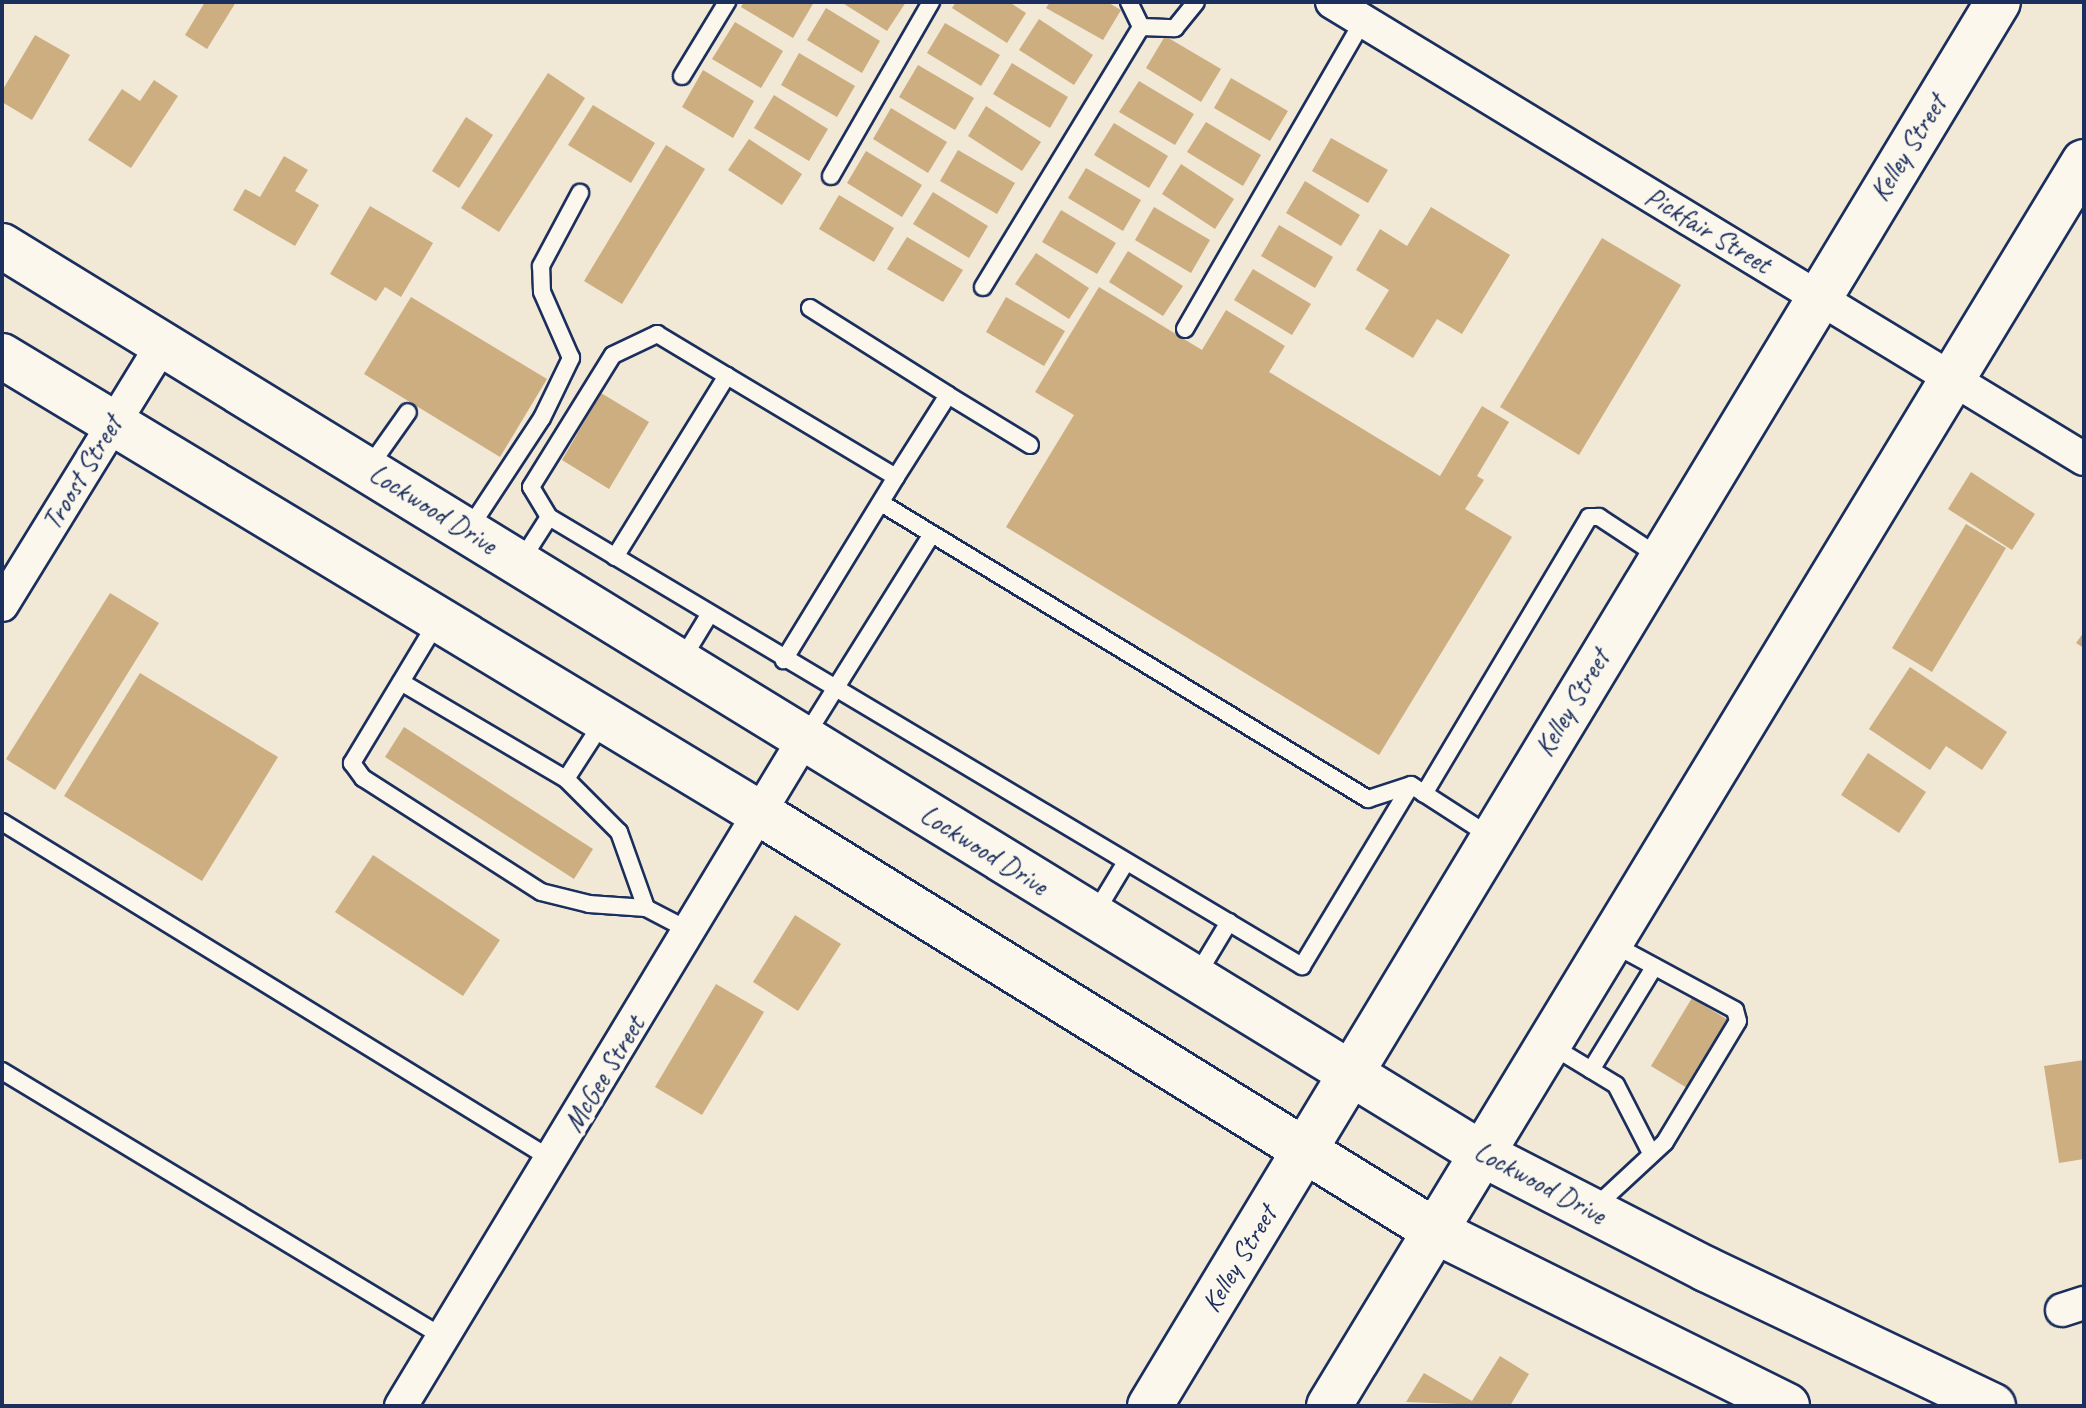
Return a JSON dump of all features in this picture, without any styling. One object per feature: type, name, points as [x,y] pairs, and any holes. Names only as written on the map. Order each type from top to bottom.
[{"type":"main road","name":"Kelley Street","points":[[1150,1406],[1816,296],[1998,2]]},
{"type":"main road","points":[[1329,1406],[2084,162]]},
{"type":"main road","name":"Lockwood Drive","points":[[2,246],[164,342],[1194,980],[1482,1154],[1993,1406]]},
{"type":"main road","points":[[2,356],[113,420],[761,814],[1435,1231],[1787,1406]]},
{"type":"street","name":"Pickfair Street","points":[[1332,2],[2084,459]]},
{"type":"street","name":"Troost Street","points":[[2,605],[113,420],[164,342]]},
{"type":"street","name":"McGee Street","points":[[401,1406],[553,1160],[804,739]]},
{"type":"lane","points":[[682,76],[727,2]]},
{"type":"lane","points":[[831,176],[931,2]]},
{"type":"lane","points":[[1129,2],[1141,27]]},
{"type":"lane","points":[[1141,27],[1175,28],[1196,2]]},
{"type":"lane","points":[[1185,329],[1363,21]]},
{"type":"lane","points":[[983,287],[1141,27]]},
{"type":"lane","points":[[468,530],[542,418],[571,358],[542,292],[541,266],[580,193]]},
{"type":"lane","points":[[810,308],[1030,445]]},
{"type":"lane","points":[[896,477],[657,334],[613,355],[531,487],[549,517],[833,690],[1302,966],[1589,517],[1599,517],[1660,557]]},
{"type":"lane","points":[[615,557],[727,376]]},
{"type":"lane","points":[[784,660],[948,395]]},
{"type":"lane","points":[[368,469],[408,412]]},
{"type":"lane","points":[[881,503],[1368,799],[1417,790],[1492,837]]},
{"type":"lane","points":[[520,563],[549,517]]},
{"type":"lane","points":[[804,739],[931,535]]},
{"type":"lane","points":[[681,662],[709,615]]},
{"type":"lane","points":[[439,618],[352,763],[363,778],[541,892],[589,904],[646,908],[690,931]]},
{"type":"lane","points":[[401,682],[566,779],[619,832],[646,908]]},
{"type":"lane","points":[[566,779],[605,719]]},
{"type":"lane","points":[[2,822],[553,1160]]},
{"type":"lane","points":[[1092,917],[1126,862]]},
{"type":"lane","points":[[1194,980],[1229,922]]},
{"type":"lane","points":[[1592,1210],[1665,1142],[1738,1021],[1735,1010],[1611,943]]},
{"type":"lane","points":[[1591,1070],[1654,967]]},
{"type":"lane","points":[[1549,1044],[1616,1085],[1651,1153]]},
{"type":"lane","points":[[2,1071],[443,1337]]},
{"type":"building","points":[[205,2],[236,2],[207,49],[185,35]]},
{"type":"building","points":[[744,2],[814,2],[793,38],[741,7]]},
{"type":"building","points":[[841,2],[906,2],[887,31]]},
{"type":"building","points":[[956,2],[1009,2],[1026,13],[1007,43],[952,8]]},
{"type":"building","points":[[1050,2],[1107,2],[1121,10],[1103,40],[1046,8]]},
{"type":"building","points":[[826,8],[880,41],[862,73],[807,40]]},
{"type":"building","points":[[1039,19],[1093,55],[1074,85],[1019,50]]},
{"type":"building","points":[[735,22],[783,51],[761,88],[712,59]]},
{"type":"building","points":[[945,23],[1000,55],[981,86],[927,53]]},
{"type":"building","points":[[35,35],[70,55],[32,120],[2,102],[2,91]]},
{"type":"building","points":[[1165,36],[1221,69],[1201,102],[1146,68]]},
{"type":"building","points":[[799,53],[855,86],[837,117],[781,85]]},
{"type":"building","points":[[1012,63],[1068,97],[1050,128],[993,94]]},
{"type":"building","points":[[918,65],[974,98],[955,130],[899,97]]},
{"type":"building","points":[[703,70],[754,101],[733,138],[682,107]]},
{"type":"building","points":[[548,73],[585,98],[499,232],[461,208]]},
{"type":"building","points":[[1231,78],[1288,111],[1270,141],[1214,108]]},
{"type":"building","points":[[154,80],[178,96],[131,168],[88,140],[122,89],[140,101]]},
{"type":"building","points":[[1139,81],[1194,114],[1175,145],[1119,112]]},
{"type":"building","points":[[774,95],[828,129],[809,161],[754,128]]},
{"type":"building","points":[[593,105],[655,143],[631,183],[568,145]]},
{"type":"building","points":[[986,106],[1041,142],[1022,171],[968,136]]},
{"type":"building","points":[[891,108],[947,142],[928,173],[873,139]]},
{"type":"building","points":[[466,117],[493,135],[459,188],[432,171]]},
{"type":"building","points":[[1206,122],[1261,155],[1243,186],[1187,152]]},
{"type":"building","points":[[1114,123],[1168,156],[1149,188],[1094,155]]},
{"type":"building","points":[[1331,138],[1388,170],[1368,203],[1312,171]]},
{"type":"building","points":[[749,139],[802,174],[782,205],[728,170]]},
{"type":"building","points":[[666,145],[705,169],[622,304],[584,281]]},
{"type":"building","points":[[958,150],[1015,183],[997,214],[940,181]]},
{"type":"building","points":[[866,151],[922,185],[902,217],[847,183]]},
{"type":"building","points":[[284,156],[308,170],[295,191],[319,205],[295,246],[233,210],[245,189],[260,197]]},
{"type":"building","points":[[1181,164],[1234,199],[1215,229],[1162,194]]},
{"type":"building","points":[[1086,168],[1141,200],[1123,231],[1068,198]]},
{"type":"building","points":[[1305,181],[1360,215],[1341,246],[1286,213]]},
{"type":"building","points":[[933,192],[988,226],[969,258],[913,224]]},
{"type":"building","points":[[839,195],[894,228],[874,262],[819,229]]},
{"type":"building","points":[[370,206],[433,243],[401,297],[385,287],[376,301],[330,274]]},
{"type":"building","points":[[1154,207],[1210,240],[1191,273],[1135,240]]},
{"type":"building","points":[[1431,207],[1510,255],[1462,334],[1437,319],[1413,358],[1365,329],[1389,290],[1356,270],[1380,229],[1407,246]]},
{"type":"building","points":[[1061,210],[1116,243],[1097,274],[1042,242]]},
{"type":"building","points":[[1279,225],[1333,257],[1315,288],[1261,256]]},
{"type":"building","points":[[907,237],[963,270],[943,302],[887,269]]},
{"type":"building","points":[[1602,238],[1681,285],[1579,455],[1500,407]]},
{"type":"building","points":[[1128,251],[1183,286],[1163,316],[1109,282]]},
{"type":"building","points":[[1036,253],[1089,288],[1069,319],[1015,284]]},
{"type":"building","points":[[1253,269],[1311,304],[1292,335],[1234,300]]},
{"type":"building","points":[[1099,287],[1202,350],[1226,310],[1285,346],[1269,372],[1440,476],[1482,406],[1509,422],[1477,476],[1484,480],[1465,509],[1512,537],[1379,755],[1006,527],[1074,415],[1035,392]]},
{"type":"building","points":[[411,297],[547,379],[500,457],[364,374]]},
{"type":"building","points":[[1006,297],[1065,331],[1044,366],[986,332]]},
{"type":"building","points":[[601,393],[649,422],[609,489],[562,460]]},
{"type":"building","points":[[1971,472],[2035,514],[2012,550],[1948,509]]},
{"type":"building","points":[[1966,524],[2006,548],[1932,672],[1892,648]]},
{"type":"building","points":[[110,593],[159,623],[55,790],[6,759]]},
{"type":"building","points":[[2084,632],[2084,648],[2076,643]]},
{"type":"building","points":[[1910,667],[2007,732],[1982,770],[1946,746],[1930,770],[1869,729]]},
{"type":"building","points":[[140,673],[278,757],[202,881],[64,796]]},
{"type":"building","points":[[404,727],[593,849],[574,879],[385,757]]},
{"type":"building","points":[[1868,753],[1926,792],[1899,833],[1841,795]]},
{"type":"building","points":[[373,855],[500,940],[463,996],[335,912]]},
{"type":"building","points":[[795,915],[841,944],[798,1011],[753,982]]},
{"type":"building","points":[[716,984],[764,1012],[702,1115],[655,1087]]},
{"type":"building","points":[[1692,998],[1733,1023],[1692,1091],[1651,1066]]},
{"type":"building","points":[[2084,1060],[2084,1159],[2059,1163],[2044,1066]]},
{"type":"building","points":[[1500,1356],[1529,1374],[1510,1406],[1406,1402],[1424,1373],[1472,1401]]}]
